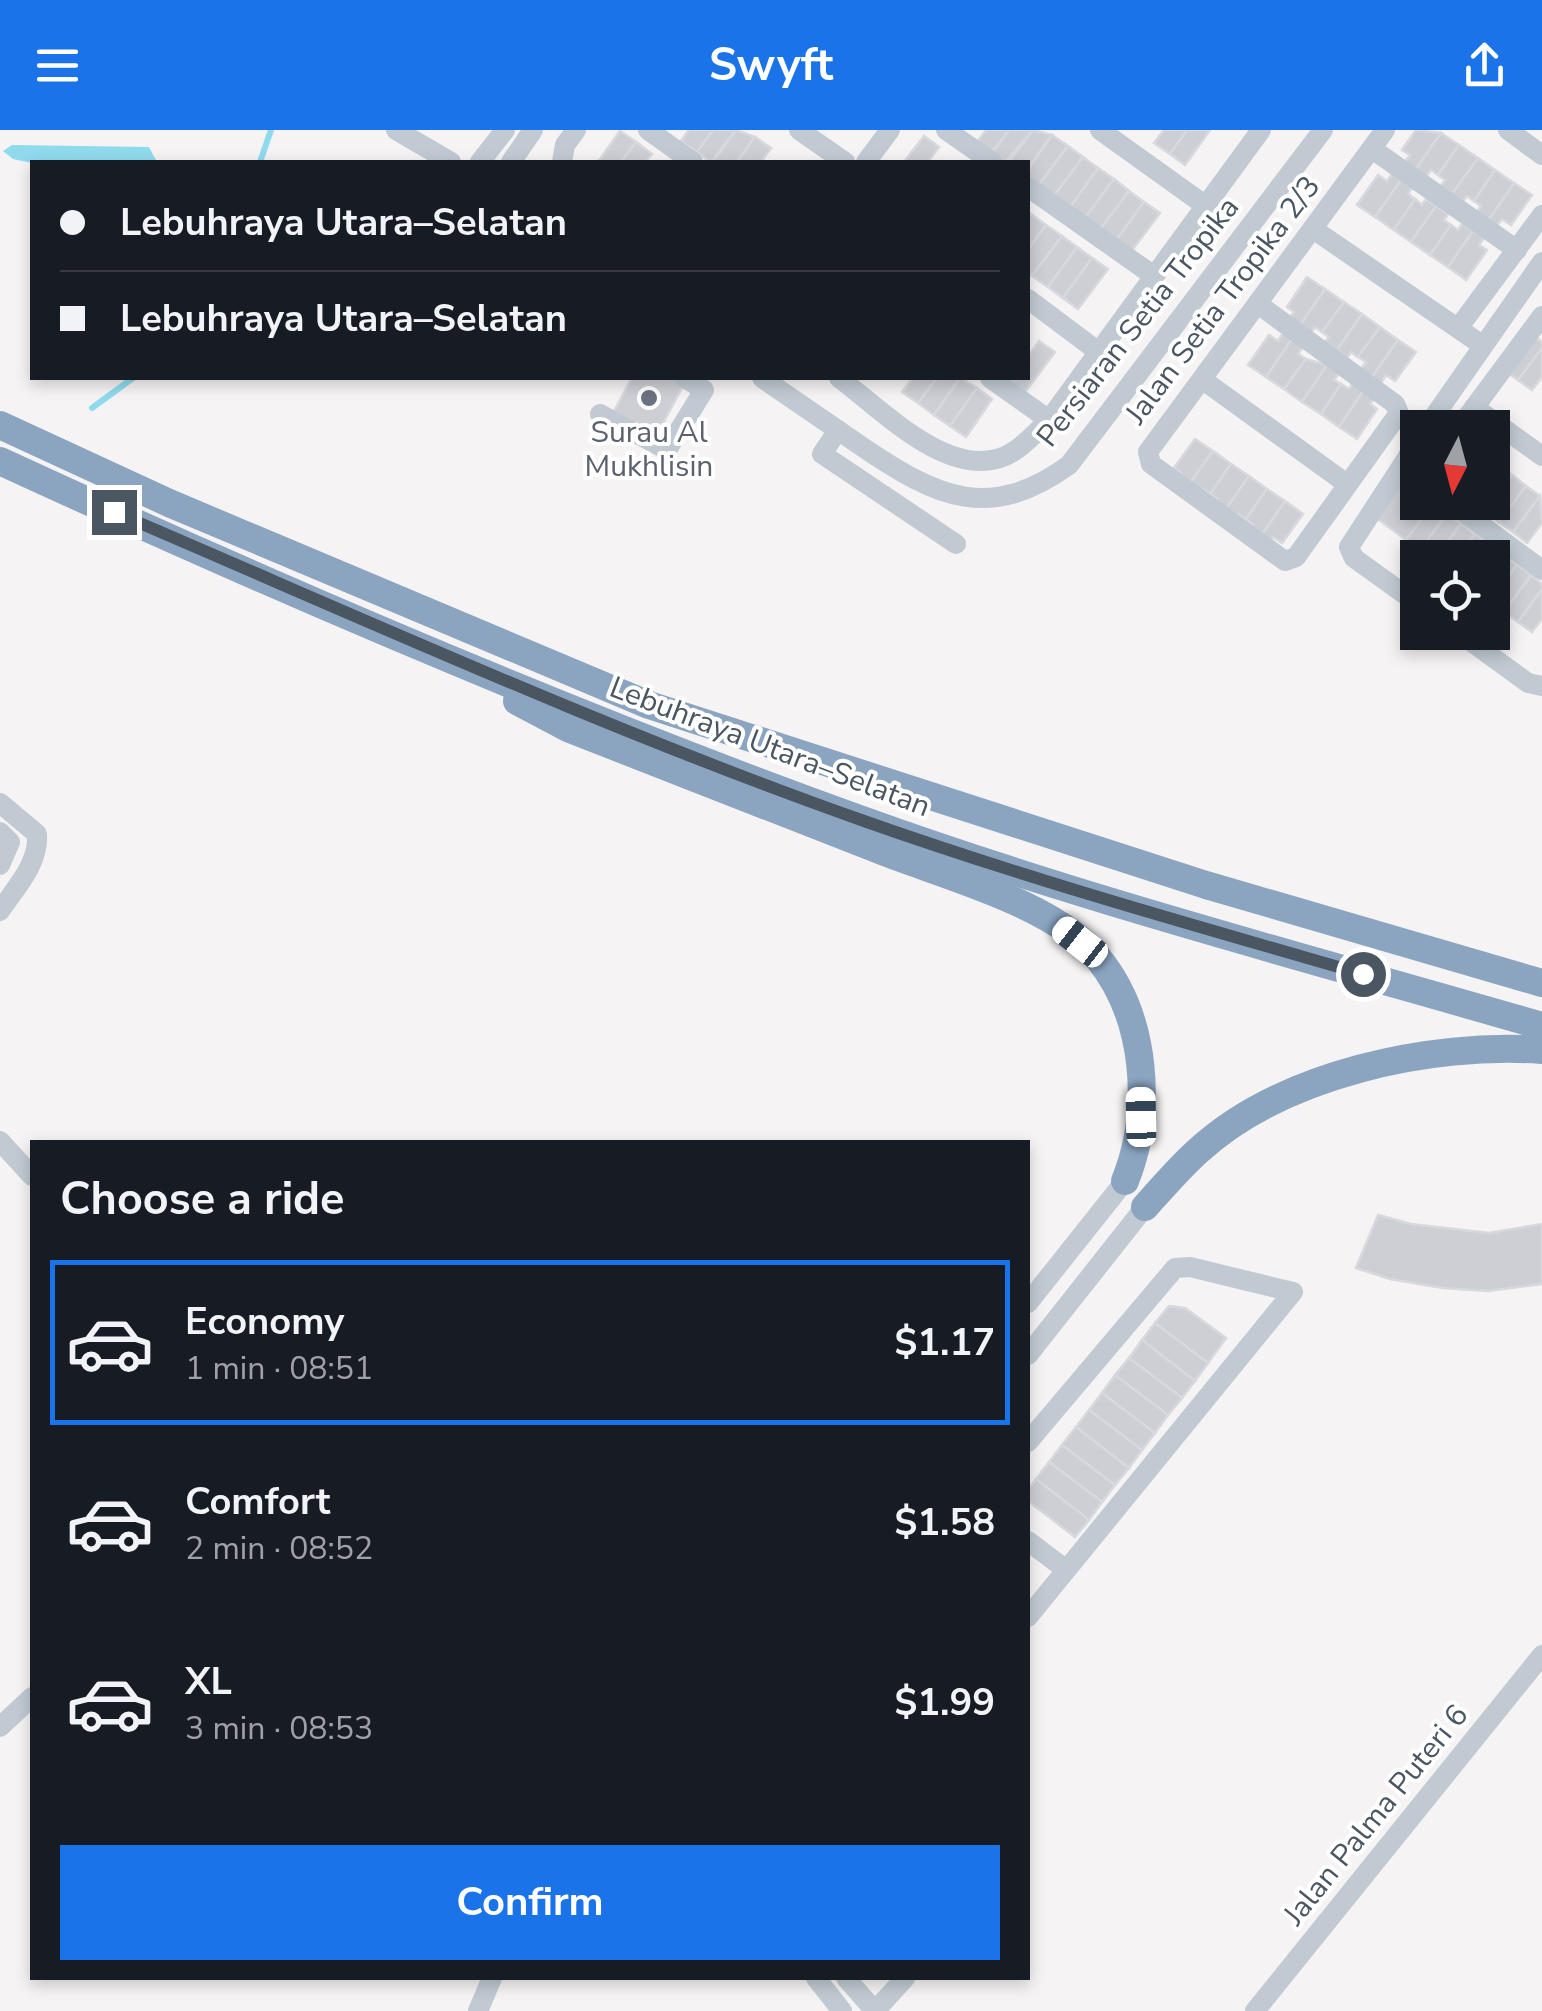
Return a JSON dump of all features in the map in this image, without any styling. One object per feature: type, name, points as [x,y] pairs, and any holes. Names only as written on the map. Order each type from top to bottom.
[{"type":"highway","name":"Lebuhraya Utara–Selatan","points":[[0,424],[168,503],[649,705],[1037,832],[1542,982]]},
{"type":"highway","name":"Lebuhraya Utara–Selatan","points":[[0,460],[468,666],[861,820],[1041,880],[1542,1026]]},
{"type":"highway","points":[[468,666],[522,705],[570,729],[1023,906],[1086,947],[1097,956],[1128,1006],[1140,1065],[1141,1117],[1125,1182]]},
{"type":"highway","points":[[1345,925],[1542,970]]},
{"type":"highway","points":[[1145,1207],[1200,1149],[1276,1101],[1347,1071],[1475,1048],[1542,1050]]},
{"type":"street","points":[[396,130],[447,160]]},
{"type":"street","points":[[482,160],[505,130]]},
{"type":"street","points":[[562,160],[565,145],[576,130]]},
{"type":"street","points":[[648,130],[690,160]]},
{"type":"street","points":[[799,130],[842,160]]},
{"type":"street","points":[[868,160],[890,130]]},
{"type":"street","points":[[946,130],[989,160]]},
{"type":"street","points":[[1100,130],[1206,206]]},
{"type":"street","name":"Persiaran Setia Tropika","points":[[765,380],[913,481],[942,494],[999,497],[1023,492],[1069,465],[1089,441],[1322,130]]},
{"type":"street","name":"Jalan Setia Tropika 2/3","points":[[1346,484],[1296,556],[1284,562],[1146,459],[1385,130]]},
{"type":"street","points":[[1508,130],[1542,156]]},
{"type":"street","points":[[512,160],[529,131]]},
{"type":"street","points":[[841,380],[938,450],[983,461],[1010,454],[1049,420],[1259,131]]},
{"type":"street","points":[[1372,149],[1518,250]]},
{"type":"street","points":[[1030,188],[1154,276]]},
{"type":"street","points":[[1458,328],[1542,215]]},
{"type":"street","points":[[1313,229],[1482,345]]},
{"type":"street","points":[[1438,410],[1542,262]]},
{"type":"street","points":[[1030,300],[1100,353]]},
{"type":"street","points":[[1203,380],[1346,484],[1393,425],[1399,413],[1395,404],[1258,304]]},
{"type":"street","points":[[1472,410],[1540,324]]},
{"type":"street","points":[[993,380],[1049,420]]},
{"type":"street","points":[[600,414],[668,450],[708,384]]},
{"type":"street","points":[[1474,407],[1542,456]]},
{"type":"street","points":[[838,430],[822,454],[956,544]]},
{"type":"street","points":[[1400,466],[1349,547],[1354,558],[1400,591]]},
{"type":"street","points":[[1474,520],[1542,570]]},
{"type":"street","points":[[1483,650],[1528,683],[1542,686]]},
{"type":"street","points":[[0,803],[37,834],[38,845],[33,863],[0,911]]},
{"type":"street","points":[[0,832],[10,842],[0,865]]},
{"type":"street","points":[[0,1141],[25,1162]]},
{"type":"street","points":[[1030,1301],[1125,1182]]},
{"type":"street","points":[[1030,1351],[1145,1207]]},
{"type":"street","points":[[1030,1440],[1175,1268],[1293,1292],[1030,1614]]},
{"type":"street","points":[[1030,1543],[1065,1569]]},
{"type":"street","name":"Jalan Palma Puteri 6","points":[[1255,2011],[1542,1655]]},
{"type":"street","points":[[0,1726],[30,1700]]},
{"type":"street","points":[[478,2011],[490,1980]]},
{"type":"street","points":[[818,1980],[842,2011]]},
{"type":"street","points":[[848,1980],[875,2011],[903,1980]]},
{"type":"water","points":[[12,145],[149,147],[156,160],[30,163],[13,159],[3,151]]},
{"type":"building","points":[[689,130],[713,130],[697,152],[681,141]]},
{"type":"building","points":[[713,130],[736,130],[713,160],[697,152]]},
{"type":"building","points":[[736,130],[755,137],[738,160],[714,160]]},
{"type":"building","points":[[986,130],[1009,130],[992,153],[977,142]]},
{"type":"building","points":[[1009,130],[1033,130],[1007,160],[992,153]]},
{"type":"building","points":[[1033,130],[1052,135],[1030,166],[1030,160],[1010,160]]},
{"type":"building","points":[[1164,130],[1187,130],[1170,154],[1154,143]]},
{"type":"building","points":[[1187,130],[1210,130],[1185,165],[1170,154]]},
{"type":"building","points":[[1416,130],[1441,133],[1416,169],[1405,162],[1410,155],[1402,150]]},
{"type":"building","points":[[620,131],[636,142],[622,160],[599,160]]},
{"type":"building","points":[[1441,133],[1459,145],[1438,175],[1431,170],[1426,177],[1416,169]]},
{"type":"building","points":[[1052,135],[1068,146],[1038,186],[1030,180],[1030,166]]},
{"type":"building","points":[[924,136],[939,147],[929,160],[906,160]]},
{"type":"building","points":[[755,137],[771,148],[762,160],[738,160]]},
{"type":"building","points":[[636,142],[652,154],[647,160],[622,160]]},
{"type":"building","points":[[1459,145],[1478,158],[1452,194],[1441,186],[1445,180],[1438,175]]},
{"type":"building","points":[[1068,146],[1083,157],[1053,197],[1038,186]]},
{"type":"building","points":[[1083,157],[1098,168],[1069,209],[1053,197]]},
{"type":"building","points":[[1478,158],[1495,170],[1474,201],[1467,196],[1463,201],[1452,194]]},
{"type":"building","points":[[1098,168],[1114,179],[1084,219],[1069,209]]},
{"type":"building","points":[[1495,170],[1514,183],[1488,221],[1476,213],[1481,206],[1474,201]]},
{"type":"building","points":[[1392,174],[1401,180],[1375,217],[1357,205],[1378,175],[1387,181]]},
{"type":"building","points":[[1114,179],[1129,191],[1099,231],[1084,219]]},
{"type":"building","points":[[1401,180],[1412,188],[1408,194],[1415,199],[1394,230],[1375,217]]},
{"type":"building","points":[[1514,183],[1532,195],[1511,225],[1502,219],[1496,227],[1488,221]]},
{"type":"building","points":[[1129,191],[1144,202],[1115,242],[1099,231]]},
{"type":"building","points":[[1415,199],[1422,205],[1426,199],[1436,206],[1411,242],[1394,230]]},
{"type":"building","points":[[1144,202],[1160,213],[1130,253],[1115,242]]},
{"type":"building","points":[[1436,206],[1448,214],[1444,220],[1451,225],[1430,255],[1411,242]]},
{"type":"building","points":[[1030,215],[1046,225],[1030,247]]},
{"type":"building","points":[[1462,224],[1473,231],[1448,267],[1430,255],[1451,225],[1458,230]]},
{"type":"building","points":[[1046,225],[1062,236],[1032,276],[1030,247]]},
{"type":"building","points":[[1473,231],[1484,238],[1479,245],[1487,250],[1466,280],[1448,267]]},
{"type":"building","points":[[1062,236],[1077,247],[1048,287],[1032,276]]},
{"type":"building","points":[[1077,247],[1092,258],[1063,298],[1048,287]]},
{"type":"building","points":[[1092,258],[1108,269],[1078,309],[1063,298]]},
{"type":"building","points":[[1307,277],[1325,289],[1300,325],[1290,318],[1294,312],[1287,307]]},
{"type":"building","points":[[1325,289],[1344,302],[1322,332],[1315,327],[1311,333],[1300,325]]},
{"type":"building","points":[[1344,302],[1362,314],[1337,350],[1325,342],[1329,337],[1322,332]]},
{"type":"building","points":[[1362,314],[1380,327],[1358,357],[1351,352],[1347,358],[1337,350]]},
{"type":"building","points":[[1380,327],[1398,340],[1372,377],[1361,369],[1366,362],[1358,357]]},
{"type":"building","points":[[1283,333],[1292,339],[1266,377],[1248,365],[1269,335],[1278,341]]},
{"type":"building","points":[[1531,333],[1542,342],[1542,348],[1518,380],[1504,370]]},
{"type":"building","points":[[1292,339],[1303,347],[1298,354],[1306,359],[1284,389],[1266,377]]},
{"type":"building","points":[[1398,340],[1416,352],[1395,381],[1386,375],[1381,383],[1372,377]]},
{"type":"building","points":[[1039,341],[1055,352],[1025,392],[1010,381],[1030,380],[1030,354]]},
{"type":"building","points":[[1542,348],[1542,377],[1532,390],[1518,380]]},
{"type":"building","points":[[1306,359],[1327,365],[1302,402],[1284,389]]},
{"type":"building","points":[[1327,365],[1339,373],[1334,380],[1341,384],[1321,414],[1302,402]]},
{"type":"building","name":"Surau Al Mukhlisin","points":[[631,380],[685,382],[656,436],[613,413]]},
{"type":"building","points":[[911,380],[935,380],[918,403],[902,392]]},
{"type":"building","points":[[935,380],[959,380],[934,415],[918,403]]},
{"type":"building","points":[[959,380],[977,388],[950,426],[934,415]]},
{"type":"building","points":[[1353,383],[1364,390],[1339,427],[1321,414],[1341,384],[1349,389]]},
{"type":"building","points":[[977,388],[992,399],[966,437],[950,426]]},
{"type":"building","points":[[1364,390],[1375,398],[1370,404],[1377,409],[1357,439],[1339,427]]},
{"type":"building","points":[[1195,439],[1213,451],[1187,487],[1176,480],[1181,473],[1174,468]]},
{"type":"building","points":[[1213,451],[1231,464],[1210,494],[1202,489],[1198,495],[1187,487]]},
{"type":"building","points":[[1231,464],[1249,476],[1224,512],[1212,504],[1217,498],[1210,494]]},
{"type":"building","points":[[1512,475],[1526,486],[1510,507]]},
{"type":"building","points":[[1249,476],[1267,489],[1246,519],[1238,514],[1234,519],[1224,512]]},
{"type":"building","points":[[1400,484],[1400,520],[1421,520],[1406,540],[1375,517]]},
{"type":"building","points":[[1526,486],[1540,496],[1513,532],[1499,522],[1510,520],[1510,507]]},
{"type":"building","points":[[1267,489],[1285,501],[1259,539],[1248,531],[1253,524],[1246,519]]},
{"type":"building","points":[[1540,496],[1542,523],[1527,543],[1513,532]]},
{"type":"building","points":[[1285,501],[1303,514],[1282,543],[1273,537],[1268,545],[1259,539]]},
{"type":"building","points":[[1421,520],[1442,520],[1428,540],[1406,540]]},
{"type":"building","points":[[1442,520],[1461,524],[1449,540],[1428,540]]},
{"type":"building","points":[[1461,524],[1475,534],[1471,540],[1449,540]]},
{"type":"building","points":[[1517,565],[1531,575],[1510,604],[1510,574]]},
{"type":"building","points":[[1531,575],[1542,584],[1518,622],[1510,616],[1510,604]]},
{"type":"building","points":[[1542,589],[1542,619],[1532,632],[1518,622]]},
{"type":"building","points":[[1378,1215],[1411,1224],[1489,1233],[1542,1224],[1542,1284],[1488,1291],[1443,1288],[1390,1279],[1356,1268]]},
{"type":"building","points":[[1169,1306],[1185,1308],[1226,1338],[1208,1363],[1155,1323]]},
{"type":"building","points":[[1155,1323],[1208,1363],[1195,1381],[1142,1340]]},
{"type":"building","points":[[1142,1340],[1195,1381],[1182,1398],[1129,1358]]},
{"type":"building","points":[[1129,1358],[1182,1398],[1168,1415],[1115,1375]]},
{"type":"building","points":[[1115,1375],[1168,1415],[1155,1433],[1102,1393]]},
{"type":"building","points":[[1102,1393],[1155,1433],[1142,1450],[1089,1410]]},
{"type":"building","points":[[1089,1410],[1142,1450],[1129,1468],[1076,1427]]},
{"type":"building","points":[[1076,1427],[1129,1468],[1115,1485],[1062,1445]]},
{"type":"building","points":[[1062,1445],[1115,1485],[1102,1502],[1049,1462]]},
{"type":"building","points":[[1049,1462],[1102,1502],[1089,1520],[1036,1479]]},
{"type":"building","points":[[1036,1479],[1089,1520],[1075,1537],[1030,1503],[1030,1487]]},
{"type":"waterway","points":[[261,160],[271,130]]},
{"type":"waterway","points":[[92,408],[130,380]]},
{"type":"place","name":"Surau Al Mukhlisin","points":[[649,398]]},
{"type":"route","points":[[114,512],[468,666],[861,820],[1041,880],[1363,974]]}]
